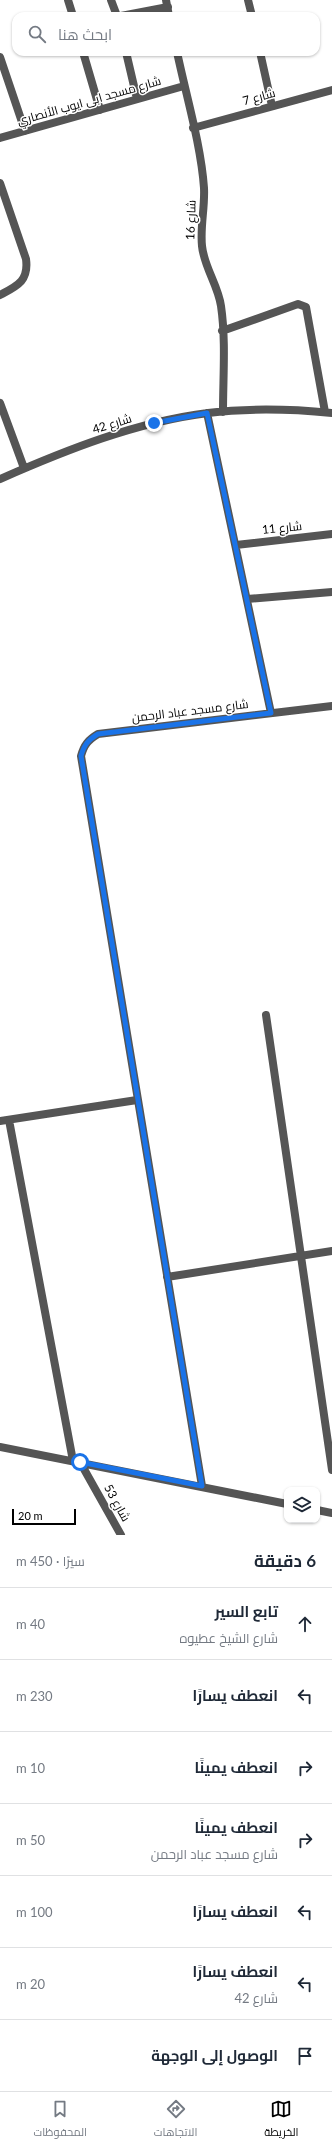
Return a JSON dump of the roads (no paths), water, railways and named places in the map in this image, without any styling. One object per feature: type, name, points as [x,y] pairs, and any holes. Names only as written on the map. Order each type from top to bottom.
[{"type":"street","points":[[68,0],[71,12]]},
{"type":"street","points":[[112,0],[116,12]]},
{"type":"street","points":[[248,0],[251,12]]},
{"type":"street","points":[[135,12],[167,3]]},
{"type":"street","points":[[84,56],[100,110]]},
{"type":"street","points":[[127,56],[137,99]]},
{"type":"street","name":"شارع 16","points":[[178,56],[202,168],[204,189],[202,247],[207,265],[215,281],[221,306],[223,412]]},
{"type":"street","points":[[261,56],[272,106]]},
{"type":"street","points":[[0,57],[4,83],[25,131]]},
{"type":"street","name":"شارع مسجد ابى ايوب الأنصاري","points":[[0,138],[184,86]]},
{"type":"street","name":"شارع 7","points":[[193,128],[332,90]]},
{"type":"street","points":[[0,183],[26,259],[28,270],[23,280],[0,295]]},
{"type":"street","points":[[222,331],[298,304],[306,307],[328,412]]},
{"type":"street","points":[[0,403],[24,468]]},
{"type":"street","name":"شارع 42","points":[[0,479],[73,449],[154,423],[207,413],[291,410],[328,412]]},
{"type":"street","points":[[207,413],[271,713]]},
{"type":"street","name":"شارع 11","points":[[236,545],[332,534]]},
{"type":"street","points":[[247,599],[332,592]]},
{"type":"street","name":"شارع مسجد عباد الرحمن","points":[[137,1100],[82,766],[81,756],[84,747],[90,739],[98,734],[332,706]]},
{"type":"street","points":[[266,1015],[332,1470]]},
{"type":"street","points":[[0,1121],[137,1100],[202,1486]]},
{"type":"street","name":"شارع 53","points":[[9,1120],[77,1461],[121,1535]]},
{"type":"street","points":[[167,1277],[332,1251]]},
{"type":"street","points":[[0,1447],[77,1461],[284,1503]]},
{"type":"street","points":[[320,1511],[332,1513]]}]
